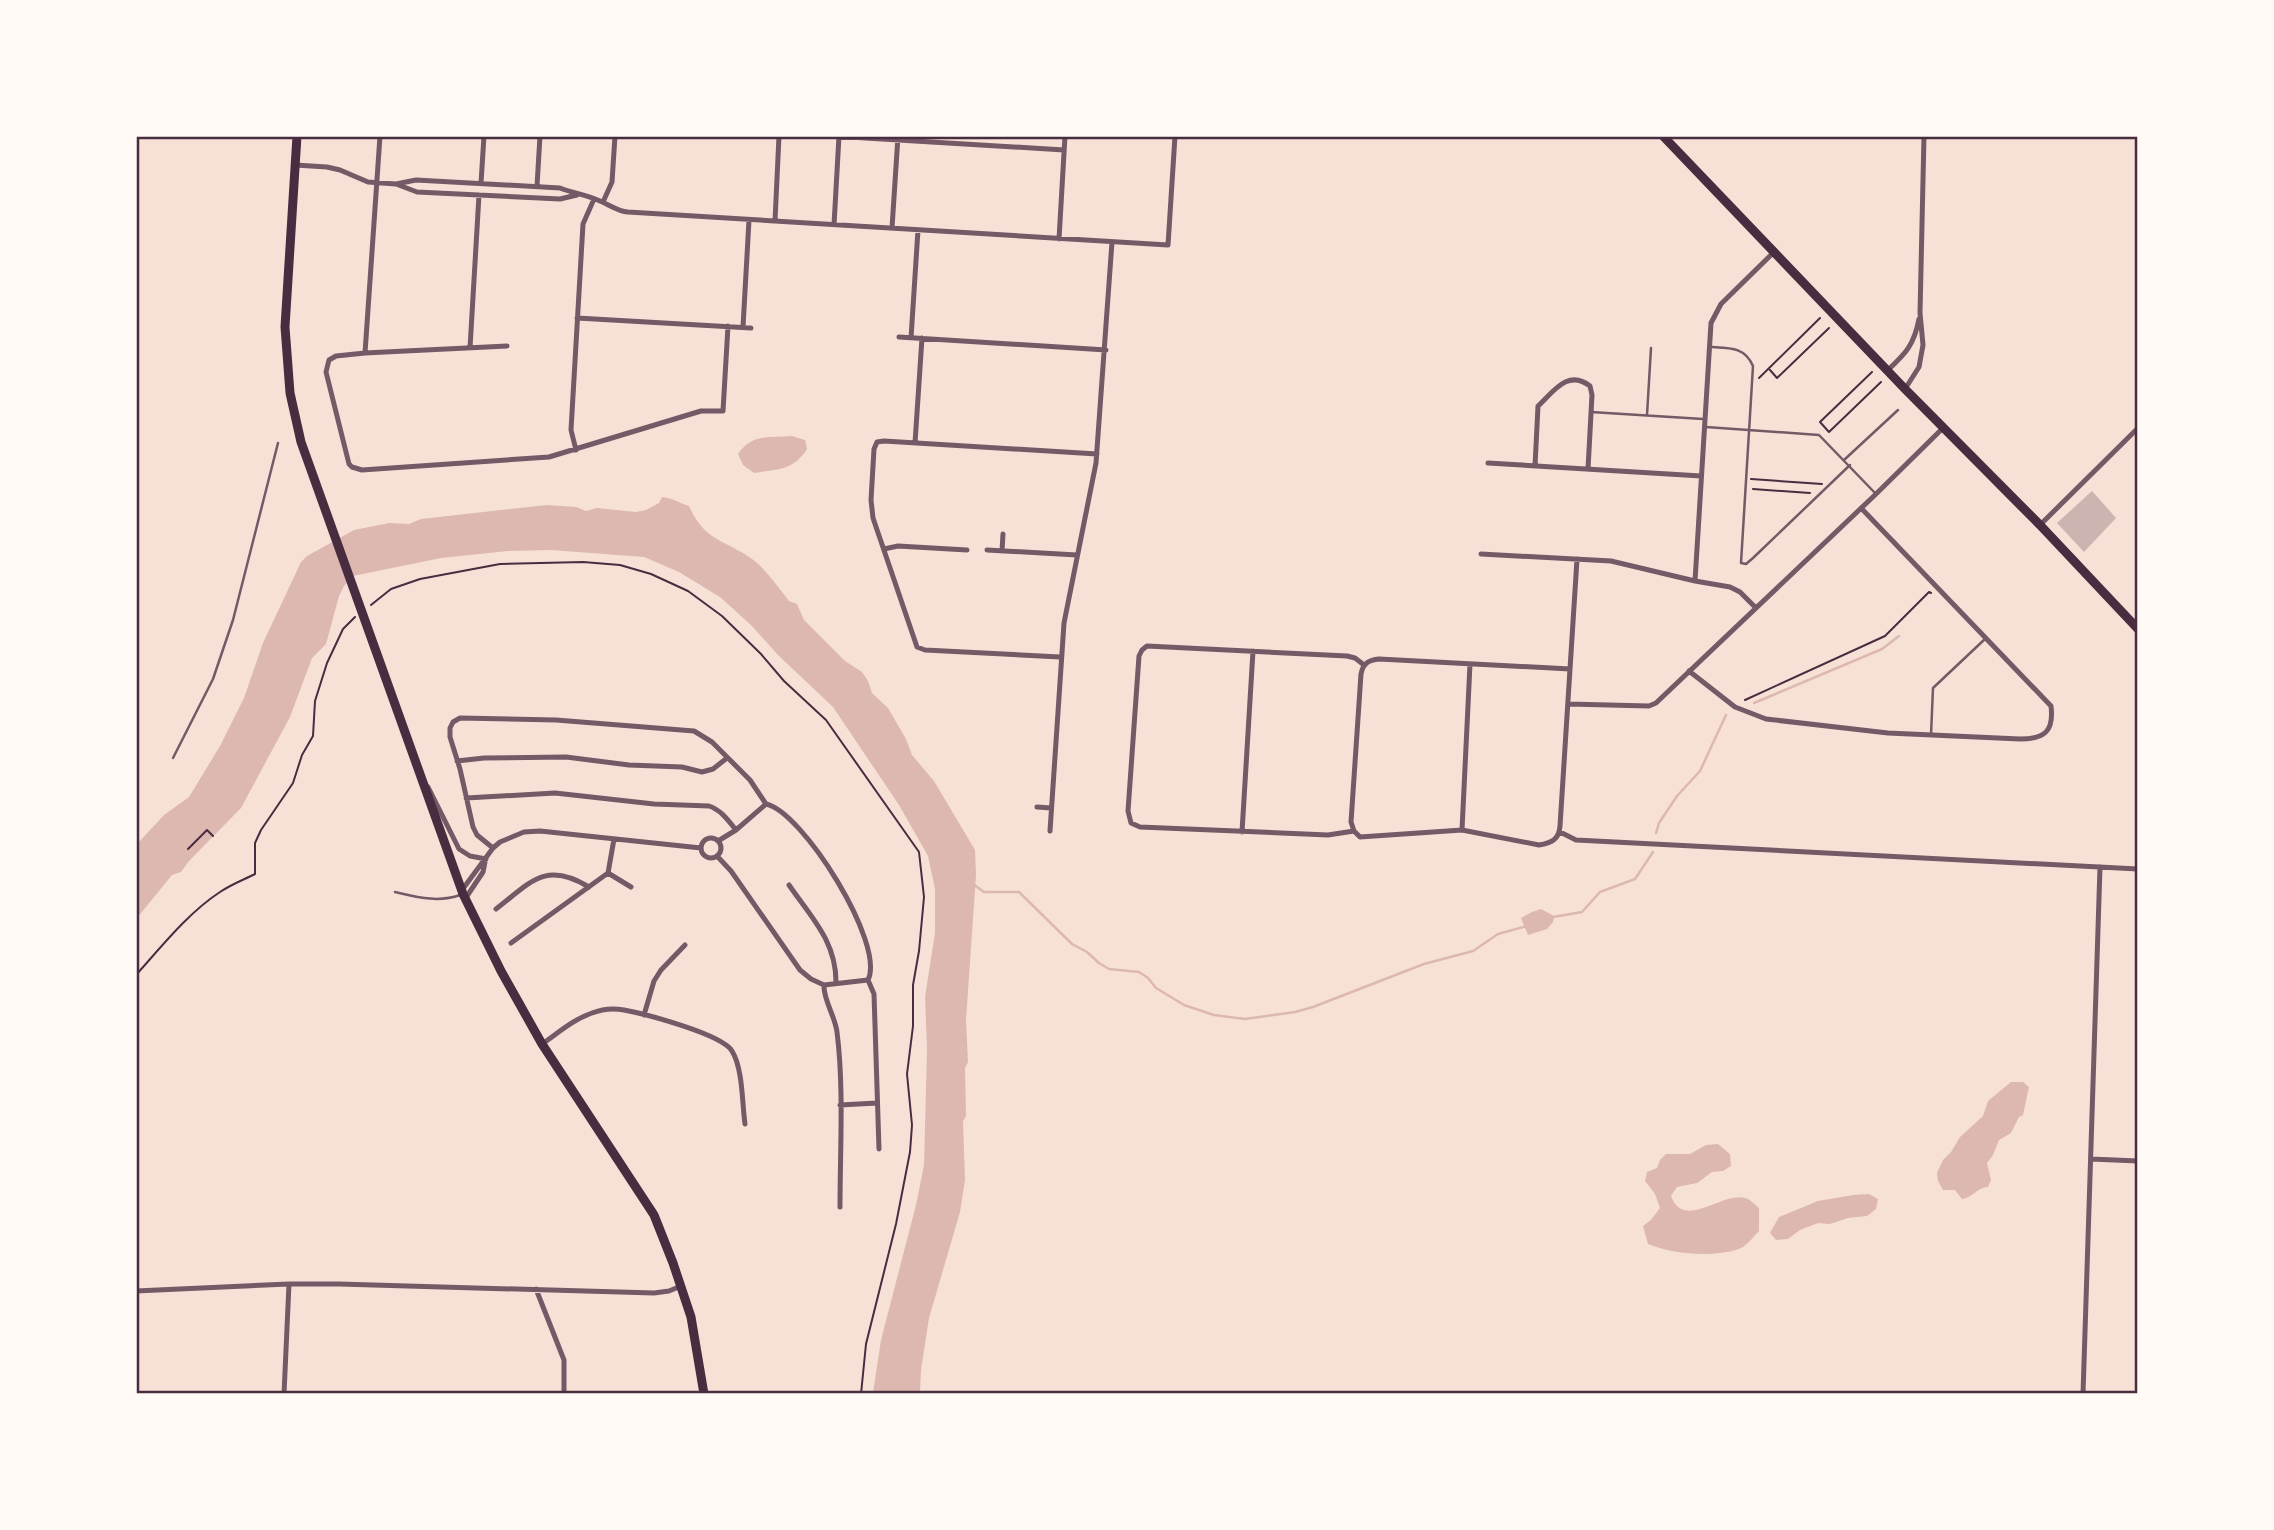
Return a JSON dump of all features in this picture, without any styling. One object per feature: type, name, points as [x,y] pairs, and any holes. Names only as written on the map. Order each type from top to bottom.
[{"type":"main road","points":[[297,136],[285,327],[286,356],[301,442],[463,894],[501,971],[542,1044],[654,1215],[691,1317],[704,1394]]},
{"type":"main road","points":[[1663,136],[1905,389],[2135,623]]},
{"type":"street","points":[[365,354],[380,136]]},
{"type":"street","points":[[481,183],[484,136]]},
{"type":"street","points":[[537,186],[540,136]]},
{"type":"street","points":[[603,202],[612,182],[615,136]]},
{"type":"street","points":[[775,221],[779,136]]},
{"type":"street","points":[[832,136],[1064,150]]},
{"type":"street","points":[[961,136],[961,144]]},
{"type":"street","points":[[1059,239],[1065,136]]},
{"type":"street","points":[[295,165],[340,170],[377,183],[396,184],[416,180],[560,188],[628,212],[1168,245],[1174,136]]},
{"type":"street","points":[[1905,389],[1922,357],[1920,313],[1924,136]]},
{"type":"street","points":[[834,225],[839,137]]},
{"type":"street","points":[[892,228],[898,138]]},
{"type":"street","points":[[396,184],[417,192],[560,199],[577,195]]},
{"type":"street","points":[[470,348],[479,195]]},
{"type":"street","points":[[576,450],[571,430],[583,223],[594,199]]},
{"type":"street","points":[[743,327],[749,220]]},
{"type":"street","points":[[911,338],[918,230]]},
{"type":"street","points":[[1050,831],[1060,657],[1064,623],[1097,454],[1112,242]]},
{"type":"street","points":[[1695,581],[1711,323],[1716,310],[1774,252]]},
{"type":"street","points":[[1888,370],[1914,340],[1920,313]]},
{"type":"street","points":[[577,318],[751,328]]},
{"type":"street","points":[[507,346],[335,356],[329,360],[326,368],[348,462],[352,467],[362,470],[533,460],[576,450],[701,411],[723,411],[728,326]]},
{"type":"street","points":[[900,337],[1106,350]]},
{"type":"street","points":[[915,443],[922,338]]},
{"type":"street","points":[[1535,466],[1538,405],[1566,381],[1576,378],[1590,386],[1592,396],[1588,469]]},
{"type":"street","points":[[1568,704],[1649,706],[1656,703],[1943,428]]},
{"type":"street","points":[[2040,525],[2137,428]]},
{"type":"street","points":[[1060,657],[925,650],[917,647],[873,517],[871,500],[874,449],[877,442],[1097,454]]},
{"type":"street","points":[[1488,463],[1701,476]]},
{"type":"street","points":[[1689,671],[1724,700],[1745,712],[1766,719],[1825,727],[1931,735],[2035,739],[2050,727],[2053,718],[2051,706],[1861,508]]},
{"type":"street","points":[[1002,551],[1003,534]]},
{"type":"street","points":[[884,550],[898,546],[967,550]]},
{"type":"street","points":[[987,550],[1077,555]]},
{"type":"street","points":[[1481,554],[1611,561],[1730,587],[1741,592],[1756,608]]},
{"type":"street","points":[[1570,669],[1370,660],[1364,665],[1361,674],[1351,822],[1354,831],[1360,836],[1368,837],[1462,830],[1539,845],[1554,841],[1560,832],[1577,559]]},
{"type":"street","points":[[1354,831],[1328,835],[1140,827],[1131,823],[1128,811],[1139,656],[1142,650],[1154,645],[1346,656],[1355,658],[1364,665]]},
{"type":"street","points":[[1242,832],[1253,651]]},
{"type":"street","points":[[1462,830],[1470,664]]},
{"type":"street","points":[[492,848],[472,827],[450,737],[453,722],[469,717],[516,721],[556,720],[694,731],[712,742],[757,789],[766,804],[779,809],[798,828],[838,883],[855,911],[867,939],[872,972],[868,979]]},
{"type":"street","points":[[457,761],[563,757],[629,765],[682,767],[702,772],[713,769],[727,758]]},
{"type":"street","points":[[420,772],[459,849],[470,856],[485,859]]},
{"type":"street","points":[[466,798],[555,793],[654,804],[709,806],[716,808],[736,830]]},
{"type":"street","points":[[718,841],[721,849],[717,856],[708,858],[703,854],[701,848],[704,842],[709,839],[718,841],[736,830],[766,804]]},
{"type":"street","points":[[1037,807],[1051,808]]},
{"type":"street","points":[[463,894],[483,872],[485,859],[492,848],[524,832],[540,831],[701,848]]},
{"type":"street","points":[[1560,832],[1576,840],[2137,869]]},
{"type":"street","points":[[511,943],[608,873],[614,839]]},
{"type":"street","points":[[717,856],[731,871],[800,970],[811,979],[824,985],[868,979]]},
{"type":"street","points":[[2083,1394],[2100,867]]},
{"type":"street","points":[[608,873],[631,887]]},
{"type":"street","points":[[496,909],[537,877],[573,877],[589,887]]},
{"type":"street","points":[[789,886],[828,940],[835,959],[836,982]]},
{"type":"street","points":[[644,1015],[654,981],[685,945]]},
{"type":"street","points":[[868,979],[874,994],[878,1149]]},
{"type":"street","points":[[824,985],[836,1031],[840,1105],[840,1206]]},
{"type":"street","points":[[542,1044],[575,1021],[607,1009],[644,1015],[711,1036],[727,1044],[733,1051],[739,1069],[745,1124]]},
{"type":"street","points":[[840,1105],[877,1103]]},
{"type":"street","points":[[2091,1159],[2137,1161]]},
{"type":"street","points":[[137,1291],[289,1284],[654,1293],[669,1292],[681,1286]]},
{"type":"street","points":[[284,1394],[289,1284]]},
{"type":"street","points":[[536,1289],[564,1360],[564,1394]]},
{"type":"lane","points":[[1709,346],[1733,348],[1741,351],[1752,362],[1741,564],[1746,564],[1850,465]]},
{"type":"lane","points":[[1647,415],[1651,348]]},
{"type":"lane","points":[[1844,460],[1898,410]]},
{"type":"lane","points":[[1591,412],[1704,419]]},
{"type":"lane","points":[[1704,427],[1819,435],[1876,494]]},
{"type":"lane","points":[[173,758],[212,679],[233,620],[278,443]]},
{"type":"lane","points":[[1931,735],[1933,688],[1986,638]]},
{"type":"lane","points":[[395,892],[432,899],[448,899],[463,894]]},
{"type":"path","points":[[1752,382],[1820,318]]},
{"type":"path","points":[[1768,369],[1777,378],[1829,328]]},
{"type":"path","points":[[1829,432],[1820,422],[1872,372]]},
{"type":"path","points":[[1826,435],[1881,382]]},
{"type":"path","points":[[1750,479],[1830,484]]},
{"type":"path","points":[[1745,489],[1815,493]]},
{"type":"path","points":[[365,609],[391,589],[420,579],[500,564],[583,562],[620,565],[652,574],[688,591],[722,616],[761,654],[790,688],[826,720],[919,852],[924,897],[913,985],[913,1026],[907,1074],[912,1125],[910,1152],[896,1224],[866,1345],[861,1394]]},
{"type":"path","points":[[1745,700],[1885,636],[1926,594],[1934,591]]},
{"type":"path","points":[[136,975],[206,901],[255,874],[255,843],[293,783],[302,755],[313,736],[315,701],[327,663],[343,629],[357,616]]},
{"type":"path","points":[[188,849],[207,830],[213,836]]},
{"type":"shaded area","points":[[792,436],[805,440],[807,449],[790,465],[754,473],[743,465],[738,454],[750,443],[762,438]]},
{"type":"shaded area","points":[[662,497],[689,506],[695,518],[709,533],[757,563],[789,601],[797,604],[804,620],[845,661],[862,672],[872,693],[888,708],[912,755],[934,781],[975,850],[976,875],[966,1020],[968,1062],[965,1068],[966,1116],[963,1121],[965,1180],[960,1212],[929,1318],[920,1393],[873,1393],[881,1340],[924,1165],[927,1049],[925,997],[935,933],[935,889],[928,856],[899,805],[833,707],[720,597],[679,572],[644,557],[551,550],[508,551],[441,558],[353,576],[339,596],[326,644],[312,658],[290,717],[241,808],[181,872],[172,875],[137,918],[137,844],[164,815],[189,797],[220,746],[244,698],[263,643],[301,562],[307,556],[354,530],[389,523],[409,524],[421,519],[547,505],[576,507],[586,511],[597,508],[636,512],[659,503]]},
{"type":"shaded area","points":[[1541,909],[1554,916],[1553,922],[1547,929],[1528,935],[1521,918]]},
{"type":"shaded area","points":[[2011,1082],[2023,1082],[2029,1087],[2023,1115],[2019,1117],[2011,1133],[1999,1140],[1987,1163],[1991,1180],[1988,1187],[1962,1199],[1955,1190],[1943,1190],[1937,1173],[1943,1160],[1960,1137],[1983,1116],[1988,1101]]},
{"type":"shaded area","points":[[1718,1144],[1730,1154],[1731,1166],[1723,1171],[1712,1172],[1697,1183],[1677,1187],[1671,1196],[1677,1206],[1685,1210],[1704,1208],[1735,1198],[1747,1199],[1759,1208],[1759,1231],[1743,1247],[1721,1253],[1682,1253],[1648,1244],[1643,1226],[1660,1208],[1655,1194],[1645,1181],[1647,1172],[1657,1168],[1666,1154],[1690,1154],[1706,1145]]},
{"type":"shaded area","points":[[1869,1194],[1878,1199],[1876,1209],[1867,1216],[1830,1224],[1818,1223],[1800,1230],[1788,1239],[1776,1240],[1770,1233],[1779,1217],[1818,1201]]},
{"type":"building","points":[[2092,491],[2116,518],[2084,552],[2057,523]]},
{"type":"waterway","points":[[1754,703],[1882,649],[1899,636]]},
{"type":"waterway","points":[[1656,833],[1659,823],[1677,796],[1700,771],[1726,715]]},
{"type":"waterway","points":[[1553,917],[1582,912],[1600,892],[1635,879],[1653,852]]},
{"type":"waterway","points":[[973,884],[984,892],[1019,892],[1072,944],[1109,969],[1139,972],[1156,988],[1184,1005],[1214,1015],[1245,1019],[1313,1007],[1424,964],[1473,951],[1498,934],[1527,926]]}]
